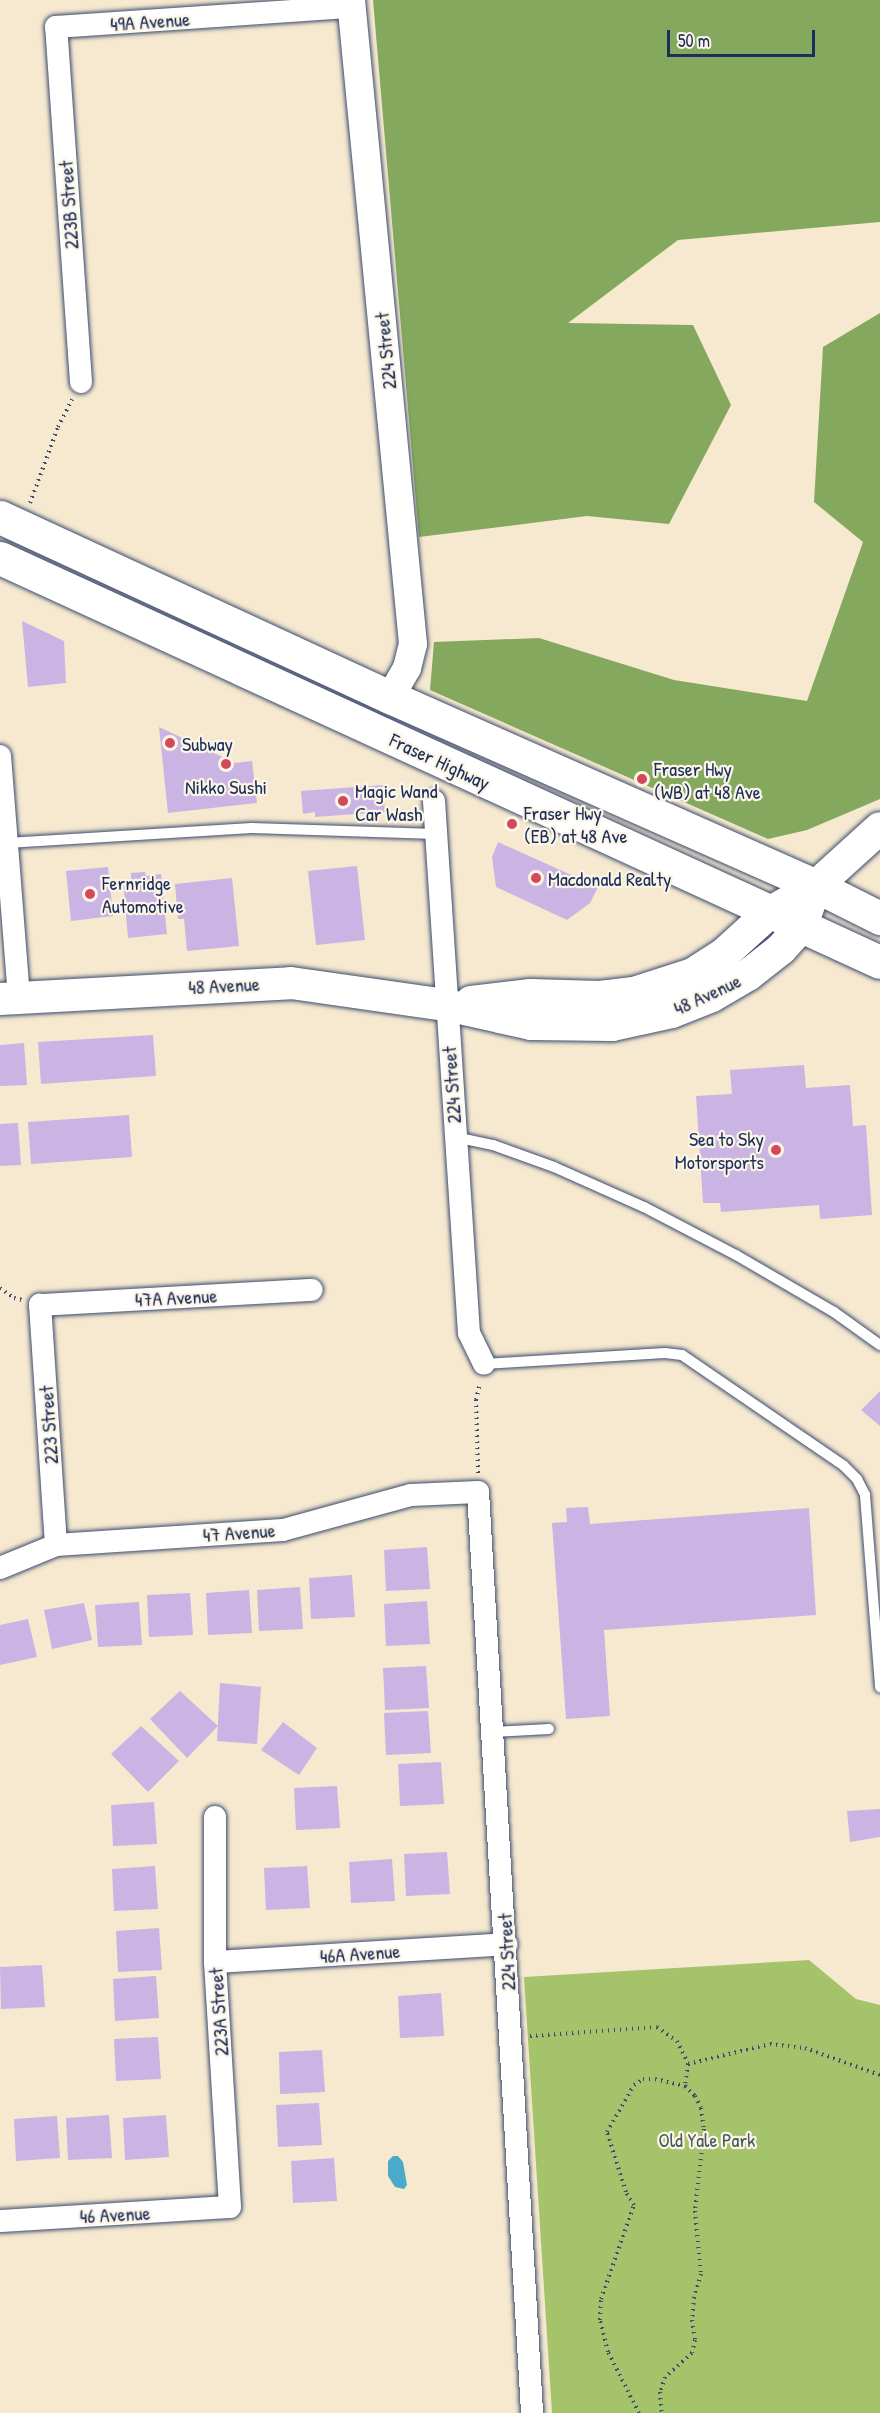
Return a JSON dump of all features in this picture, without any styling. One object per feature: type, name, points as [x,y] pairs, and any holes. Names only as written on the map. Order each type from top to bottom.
[{"type":"main road","name":"Fraser Highway","points":[[11,522],[390,697],[816,886],[880,918]]},
{"type":"main road","name":"Fraser Highway","points":[[0,560],[880,962]]},
{"type":"main road","name":"48 Avenue","points":[[446,1005],[531,995],[600,997],[634,993],[693,974],[725,953],[769,913],[816,886],[880,828]]},
{"type":"main road","name":"48 Avenue","points":[[9,998],[291,982],[446,1005],[531,1024],[612,1026],[643,1020],[712,996],[748,975],[782,949],[801,927],[816,886]]},
{"type":"street","name":"49A Avenue","points":[[56,27],[351,4]]},
{"type":"street","name":"224 Street","points":[[351,4],[413,644],[407,668],[390,697]]},
{"type":"street","name":"223B Street","points":[[56,27],[81,382]]},
{"type":"street","points":[[0,756],[7,843],[9,998]]},
{"type":"street","name":"224 Street","points":[[434,801],[446,1005],[470,1333],[484,1364]]},
{"type":"street","name":"47A Avenue","points":[[40,1305],[312,1290]]},
{"type":"street","name":"223 Street","points":[[40,1305],[56,1545]]},
{"type":"street","name":"224 Street","points":[[478,1492],[532,2413]]},
{"type":"street","name":"47 Avenue","points":[[0,1568],[56,1545],[283,1530],[411,1495],[478,1492]]},
{"type":"street","name":"223A Street","points":[[215,1817],[215,1962],[230,2207]]},
{"type":"street","name":"46A Avenue","points":[[215,1962],[506,1944]]},
{"type":"street","name":"46 Avenue","points":[[0,2221],[230,2207]]},
{"type":"lane","points":[[7,843],[252,828],[436,834]]},
{"type":"lane","points":[[455,1137],[493,1145],[548,1165],[644,1207],[756,1266],[834,1312],[880,1345]]},
{"type":"lane","points":[[484,1364],[665,1353],[682,1355],[844,1466],[857,1479],[865,1495],[880,1687]]},
{"type":"lane","points":[[493,1732],[549,1729]]},
{"type":"path","points":[[11,522],[81,382]]},
{"type":"path","points":[[478,1492],[476,1400],[484,1364]]},
{"type":"path","points":[[511,2037],[657,2027],[677,2041],[688,2064],[685,2086]]},
{"type":"path","points":[[688,2064],[770,2044],[805,2048],[880,2075]]},
{"type":"path","points":[[639,2413],[608,2352],[600,2320],[601,2299],[634,2205],[627,2192],[607,2132],[634,2085],[643,2079],[655,2079],[685,2086],[695,2096],[701,2108],[704,2129],[695,2211],[700,2274],[694,2297],[692,2320],[694,2340],[692,2353],[665,2377],[660,2392],[662,2413]]},
{"type":"green space","points":[[373,0],[880,0],[880,222],[678,240],[568,323],[693,325],[731,405],[669,524],[587,516],[419,537]]},
{"type":"green space","points":[[880,313],[880,799],[807,830],[768,839],[430,690],[434,642],[539,638],[674,680],[807,701],[863,542],[814,502],[823,347]]},
{"type":"green space","name":"Old Yale Park","points":[[809,1960],[856,1999],[880,2005],[880,2413],[552,2413],[524,1977]]},
{"type":"water","points":[[393,2156],[398,2156],[403,2162],[407,2185],[404,2189],[395,2187],[388,2176],[388,2161]]},
{"type":"building","points":[[22,621],[64,641],[66,683],[28,687]]},
{"type":"building","points":[[159,727],[235,763],[252,761],[257,803],[168,813]]},
{"type":"building","name":"Magic Wand Car Wash","points":[[383,785],[385,812],[315,817],[315,812],[303,814],[301,791]]},
{"type":"building","points":[[498,842],[598,887],[590,903],[567,920],[496,887],[492,857]]},
{"type":"building","points":[[357,866],[365,940],[316,945],[308,871]]},
{"type":"building","name":"Fernridge Automotive","points":[[108,867],[113,916],[71,921],[66,871]]},
{"type":"building","points":[[145,872],[146,876],[161,874],[167,934],[128,938],[123,879],[131,879],[131,873]]},
{"type":"building","points":[[232,878],[239,946],[187,951],[184,919],[178,919],[175,884]]},
{"type":"building","points":[[153,1035],[156,1076],[41,1084],[38,1042]]},
{"type":"building","points":[[24,1043],[27,1085],[0,1086],[0,1045]]},
{"type":"building","points":[[804,1065],[806,1088],[850,1085],[853,1126],[866,1125],[872,1215],[820,1219],[819,1205],[721,1212],[720,1203],[703,1203],[696,1096],[732,1094],[730,1070]]},
{"type":"building","points":[[129,1115],[132,1157],[31,1164],[28,1122]]},
{"type":"building","points":[[18,1123],[21,1165],[0,1166],[0,1124]]},
{"type":"building","points":[[880,1391],[880,1426],[861,1410]]},
{"type":"building","points":[[588,1507],[590,1524],[809,1508],[816,1615],[604,1630],[610,1716],[566,1719],[552,1523],[567,1522],[566,1508]]},
{"type":"building","points":[[427,1547],[430,1589],[386,1591],[384,1550]]},
{"type":"building","points":[[352,1575],[355,1617],[311,1619],[309,1578]]},
{"type":"building","points":[[300,1587],[303,1629],[259,1631],[257,1590]]},
{"type":"building","points":[[249,1590],[252,1633],[208,1635],[206,1593]]},
{"type":"building","points":[[190,1593],[193,1635],[149,1637],[147,1595]]},
{"type":"building","points":[[427,1601],[430,1644],[386,1646],[384,1604]]},
{"type":"building","points":[[139,1602],[142,1645],[98,1647],[95,1605]]},
{"type":"building","points":[[84,1603],[92,1640],[52,1649],[44,1610]]},
{"type":"building","points":[[28,1619],[37,1657],[0,1665],[0,1625]]},
{"type":"building","points":[[426,1666],[429,1708],[385,1710],[383,1668]]},
{"type":"building","points":[[220,1683],[261,1687],[257,1744],[217,1741]]},
{"type":"building","points":[[180,1691],[218,1726],[187,1758],[150,1719]]},
{"type":"building","points":[[428,1711],[431,1753],[386,1755],[384,1713]]},
{"type":"building","points":[[283,1722],[317,1748],[299,1775],[261,1750]]},
{"type":"building","points":[[141,1726],[179,1761],[148,1792],[111,1754]]},
{"type":"building","points":[[441,1762],[444,1804],[400,1806],[398,1764]]},
{"type":"building","points":[[337,1786],[340,1828],[296,1830],[294,1788]]},
{"type":"building","points":[[154,1802],[157,1844],[113,1846],[111,1805]]},
{"type":"building","points":[[880,1809],[880,1837],[850,1842],[847,1811]]},
{"type":"building","points":[[447,1852],[450,1894],[406,1896],[404,1854]]},
{"type":"building","points":[[392,1859],[395,1901],[351,1903],[349,1862]]},
{"type":"building","points":[[155,1866],[158,1909],[114,1911],[112,1869]]},
{"type":"building","points":[[307,1866],[310,1908],[266,1910],[264,1868]]},
{"type":"building","points":[[159,1928],[162,1970],[118,1972],[116,1931]]},
{"type":"building","points":[[42,1965],[45,2007],[1,2009],[0,1967]]},
{"type":"building","points":[[156,1976],[159,2018],[115,2021],[113,1979]]},
{"type":"building","points":[[441,1993],[444,2036],[400,2038],[398,1996]]},
{"type":"building","points":[[158,2037],[161,2079],[116,2081],[114,2039]]},
{"type":"building","points":[[322,2050],[325,2092],[280,2094],[279,2052]]},
{"type":"building","points":[[319,2103],[322,2145],[278,2147],[276,2105]]},
{"type":"building","points":[[109,2115],[112,2158],[68,2160],[66,2118]]},
{"type":"building","points":[[166,2115],[169,2157],[125,2160],[123,2118]]},
{"type":"building","points":[[57,2116],[60,2158],[16,2161],[14,2119]]},
{"type":"building","points":[[334,2158],[337,2201],[293,2203],[291,2161]]},
{"type":"place","name":"Subway","points":[[170,743]]},
{"type":"place","name":"Nikko Sushi","points":[[226,764]]},
{"type":"place","name":"Fraser Hwy (WB) at 48 Ave","points":[[642,779]]},
{"type":"place","name":"Magic Wand Car Wash","points":[[343,801]]},
{"type":"place","name":"Fraser Hwy (EB) at 48 Ave","points":[[512,824]]},
{"type":"place","name":"Macdonald Realty","points":[[536,878]]},
{"type":"place","name":"Fernridge Automotive","points":[[90,894]]},
{"type":"place","name":"Sea to Sky Motorsports","points":[[776,1150]]}]
